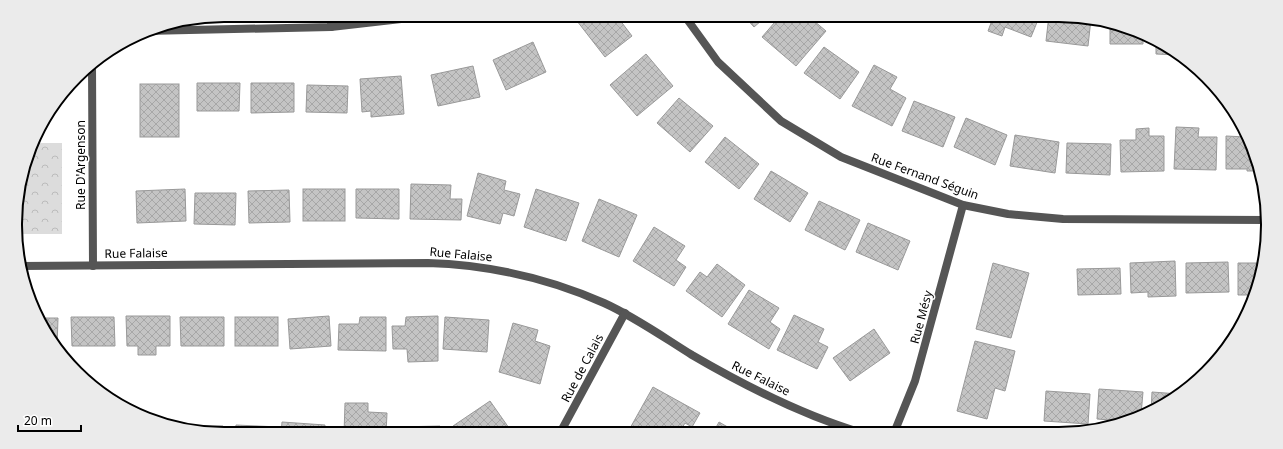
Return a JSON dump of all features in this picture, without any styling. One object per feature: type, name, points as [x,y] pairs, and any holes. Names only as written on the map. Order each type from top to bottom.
[{"type":"street","points":[[331,22],[331,27]]},
{"type":"street","points":[[167,31],[331,27],[375,22]]},
{"type":"street","name":"Rue Fernand Séguin","points":[[689,22],[718,62],[781,121],[841,157],[964,205],[1008,214],[1063,219],[1261,220]]},
{"type":"street","name":"Rue D'Argenson","points":[[92,71],[93,266]]},
{"type":"street","name":"Rue Mésy","points":[[896,427],[915,381],[964,205]]},
{"type":"street","name":"Rue Falaise","points":[[26,266],[453,264],[507,271],[551,283],[604,303],[625,313],[693,355],[765,394],[845,427]]},
{"type":"street","name":"Rue de Calais","points":[[563,427],[625,313]]},
{"type":"green space","points":[[39,143],[62,143],[62,234],[22,234],[22,211],[26,185]]},
{"type":"building","points":[[578,22],[621,22],[632,36],[605,57]]},
{"type":"building","points":[[749,22],[760,22],[754,27]]},
{"type":"building","points":[[775,22],[815,22],[826,31],[796,66],[762,37]]},
{"type":"building","points":[[991,22],[1037,22],[1031,37],[1005,27],[1002,36],[988,31]]},
{"type":"building","points":[[1048,22],[1072,22],[1090,25],[1088,46],[1046,41]]},
{"type":"building","points":[[1110,29],[1143,40],[1143,44],[1110,44]]},
{"type":"building","points":[[533,42],[546,72],[506,90],[493,60]]},
{"type":"building","points":[[824,47],[859,72],[840,99],[804,73]]},
{"type":"building","points":[[1156,47],[1169,55],[1156,54]]},
{"type":"building","points":[[646,54],[673,86],[637,116],[610,85]]},
{"type":"building","points":[[874,65],[897,77],[890,89],[906,98],[892,126],[852,106]]},
{"type":"building","points":[[473,66],[480,97],[438,106],[431,75]]},
{"type":"building","points":[[401,76],[404,114],[371,117],[371,111],[362,112],[360,79]]},
{"type":"building","points":[[197,83],[240,83],[239,111],[197,111]]},
{"type":"building","points":[[251,83],[294,83],[294,112],[251,113]]},
{"type":"building","points":[[140,84],[179,84],[179,137],[140,137]]},
{"type":"building","points":[[307,85],[348,86],[347,113],[306,112]]},
{"type":"building","points":[[679,98],[713,126],[690,152],[657,123]]},
{"type":"building","points":[[914,101],[955,117],[943,147],[902,131]]},
{"type":"building","points":[[966,118],[1007,135],[995,165],[954,147]]},
{"type":"building","points":[[1176,127],[1199,128],[1198,137],[1217,137],[1216,170],[1174,169]]},
{"type":"building","points":[[1149,128],[1149,136],[1164,136],[1164,171],[1121,172],[1120,140],[1136,140],[1136,129]]},
{"type":"building","points":[[1015,135],[1059,142],[1055,173],[1010,166]]},
{"type":"building","points":[[1226,136],[1241,137],[1246,147],[1254,171],[1247,171],[1247,169],[1226,169]]},
{"type":"building","points":[[725,137],[759,164],[739,189],[705,162]]},
{"type":"building","points":[[1067,143],[1111,144],[1110,175],[1066,173]]},
{"type":"building","points":[[771,171],[808,193],[790,222],[754,199]]},
{"type":"building","points":[[478,173],[506,181],[504,190],[520,194],[514,216],[503,213],[500,224],[467,216]]},
{"type":"building","points":[[411,184],[451,185],[450,199],[462,199],[461,220],[410,219]]},
{"type":"building","points":[[185,189],[186,221],[137,223],[136,191]]},
{"type":"building","points":[[303,189],[345,189],[345,221],[303,221]]},
{"type":"building","points":[[356,189],[399,189],[399,219],[356,218]]},
{"type":"building","points":[[536,189],[579,203],[566,241],[524,227]]},
{"type":"building","points":[[289,190],[290,222],[249,223],[248,191]]},
{"type":"building","points":[[195,193],[236,193],[235,225],[194,224]]},
{"type":"building","points":[[599,199],[637,215],[619,257],[582,241]]},
{"type":"building","points":[[819,201],[860,220],[845,250],[805,230]]},
{"type":"building","points":[[868,223],[910,241],[898,270],[856,252]]},
{"type":"building","points":[[654,227],[685,246],[676,260],[686,267],[674,286],[633,261]]},
{"type":"building","points":[[1175,261],[1176,296],[1148,297],[1148,292],[1131,293],[1130,263]]},
{"type":"building","points":[[1228,262],[1229,292],[1186,293],[1186,263]]},
{"type":"building","points":[[993,263],[1029,273],[1011,338],[976,329]]},
{"type":"building","points":[[1238,263],[1257,263],[1248,295],[1238,295]]},
{"type":"building","points":[[717,264],[745,285],[722,317],[686,291],[700,272],[707,277]]},
{"type":"building","points":[[1120,268],[1121,294],[1078,295],[1077,269]]},
{"type":"building","points":[[749,290],[779,308],[770,322],[780,329],[769,349],[728,324]]},
{"type":"building","points":[[794,315],[824,329],[818,342],[828,347],[817,369],[777,350]]},
{"type":"building","points":[[126,316],[170,316],[170,346],[156,346],[156,355],[138,355],[138,346],[127,346]]},
{"type":"building","points":[[329,316],[331,346],[290,349],[288,319]]},
{"type":"building","points":[[438,316],[438,361],[408,362],[407,349],[393,349],[392,326],[405,326],[406,317]]},
{"type":"building","points":[[71,317],[114,317],[115,346],[72,346]]},
{"type":"building","points":[[180,317],[224,317],[224,346],[181,346]]},
{"type":"building","points":[[235,317],[278,317],[278,346],[235,346]]},
{"type":"building","points":[[360,317],[386,317],[386,351],[338,350],[339,324],[359,324]]},
{"type":"building","points":[[445,317],[489,320],[487,352],[443,349]]},
{"type":"building","points":[[45,318],[58,318],[57,339]]},
{"type":"building","points":[[513,323],[538,330],[535,341],[550,346],[540,384],[499,372]]},
{"type":"building","points":[[874,329],[890,353],[850,381],[833,358]]},
{"type":"building","points":[[975,341],[1015,351],[1005,391],[995,388],[987,419],[957,411]]},
{"type":"building","points":[[653,387],[700,413],[692,427],[685,423],[683,427],[631,427]]},
{"type":"building","points":[[1099,389],[1143,392],[1142,409],[1111,420],[1097,419]]},
{"type":"building","points":[[1046,391],[1090,394],[1088,424],[1044,421]]},
{"type":"building","points":[[1152,392],[1170,393],[1160,400],[1151,404]]},
{"type":"building","points":[[490,401],[508,427],[454,427]]},
{"type":"building","points":[[345,403],[368,403],[368,412],[387,413],[386,427],[344,427]]},
{"type":"building","points":[[282,422],[325,425],[325,427],[282,427]]},
{"type":"building","points":[[719,422],[728,427],[716,427]]},
{"type":"building","points":[[236,425],[279,427],[236,427]]},
{"type":"building","points":[[440,426],[440,427],[397,427]]}]
